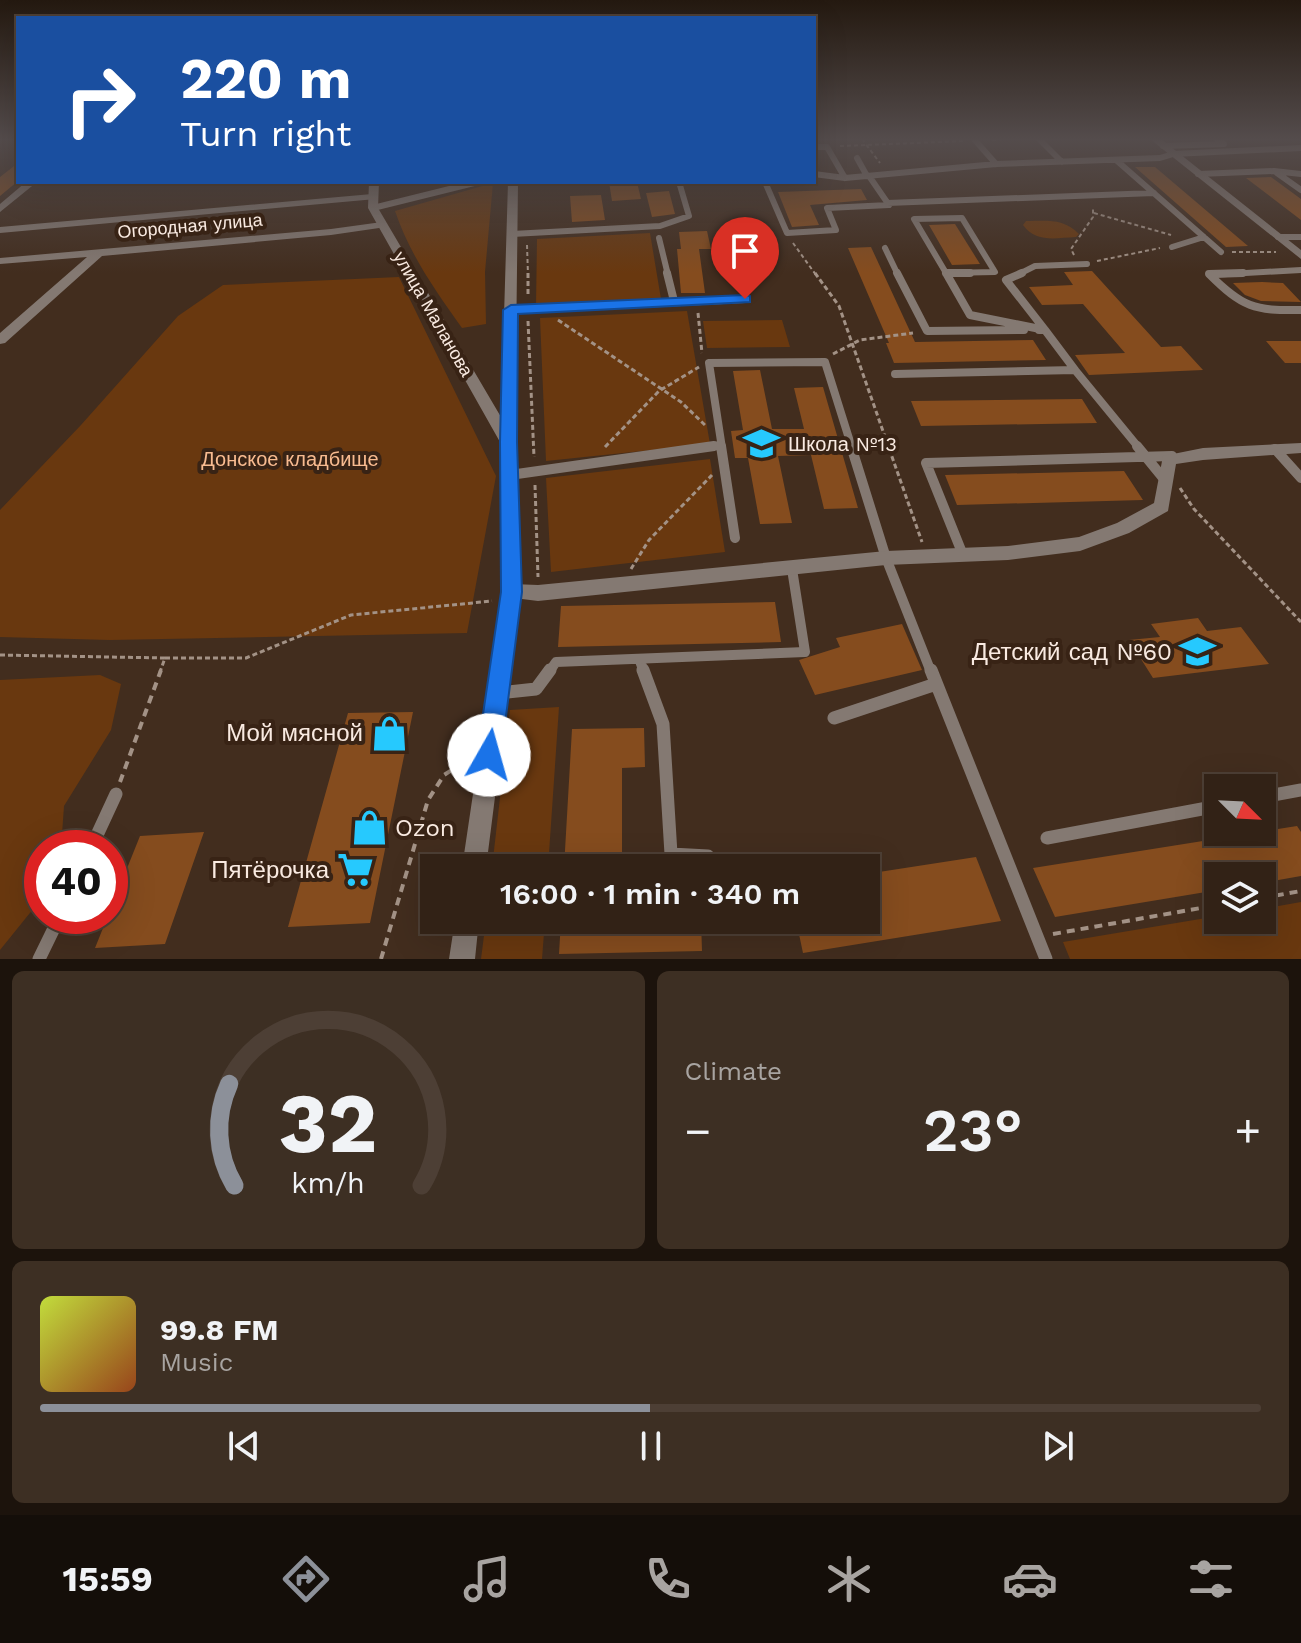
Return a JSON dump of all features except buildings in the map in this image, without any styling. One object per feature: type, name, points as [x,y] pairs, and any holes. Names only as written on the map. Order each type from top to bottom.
[{"type":"street","points":[[0,209],[30,184]]},
{"type":"street","name":"улица Маланова","points":[[476,854],[511,596],[508,442],[513,184]]},
{"type":"street","points":[[1210,184],[1301,256]]},
{"type":"street","points":[[0,230],[373,196]]},
{"type":"street","name":"улица Маланова","points":[[373,196],[382,225],[508,442]]},
{"type":"street","name":"Огородная улица","points":[[0,261],[382,225]]},
{"type":"street","points":[[0,340],[24,316],[71,281],[98,253]]},
{"type":"street","points":[[511,596],[886,558],[963,555],[1080,544],[1109,534],[1162,507],[1169,460],[1203,454],[1301,448]]},
{"type":"street","points":[[462,959],[465,934]]},
{"type":"lane","points":[[373,196],[463,184]]},
{"type":"lane","points":[[512,234],[660,226],[689,216],[680,184]]},
{"type":"lane","points":[[766,184],[787,233],[836,230],[827,208],[889,205],[887,203]]},
{"type":"lane","points":[[873,184],[887,203]]},
{"type":"lane","points":[[1143,184],[1221,252]]},
{"type":"lane","points":[[887,203],[1154,193]]},
{"type":"lane","points":[[903,202],[970,315],[1045,330]]},
{"type":"lane","points":[[914,219],[962,218],[995,272],[946,273]]},
{"type":"lane","points":[[1172,247],[1204,237]]},
{"type":"lane","points":[[1278,237],[1301,237]]},
{"type":"lane","points":[[659,238],[674,301]]},
{"type":"lane","points":[[885,248],[927,331],[1045,330]]},
{"type":"lane","points":[[1083,264],[1035,266],[1006,280],[1075,370],[1148,458],[1166,473]]},
{"type":"lane","points":[[1301,270],[1209,274],[1241,305],[1260,311],[1301,310]]},
{"type":"lane","points":[[511,310],[745,299]]},
{"type":"lane","points":[[735,538],[709,363],[825,362],[886,558],[1046,959]]},
{"type":"lane","points":[[895,374],[1075,370]]},
{"type":"lane","points":[[510,475],[721,441]]},
{"type":"lane","points":[[1275,449],[1301,478]]},
{"type":"lane","points":[[963,555],[926,463],[1203,454]]},
{"type":"lane","points":[[496,693],[536,689],[556,662],[805,652],[792,569]]},
{"type":"lane","points":[[640,661],[663,724],[671,854]]},
{"type":"lane","points":[[834,718],[936,684]]},
{"type":"lane","points":[[1276,794],[1301,790]]},
{"type":"lane","points":[[99,830],[116,794]]},
{"type":"lane","points":[[1047,838],[1204,809]]},
{"type":"lane","points":[[39,959],[51,934]]},
{"type":"path","points":[[1092,195],[1093,217],[1071,249],[1083,264],[1172,247]]},
{"type":"path","points":[[527,233],[538,593]]},
{"type":"path","points":[[787,233],[839,306],[923,546]]},
{"type":"path","points":[[589,464],[659,389],[674,377],[709,363],[698,335],[698,301]]},
{"type":"path","points":[[548,308],[562,325],[681,402],[696,420],[721,441]]},
{"type":"path","points":[[825,362],[840,347],[852,343],[927,331]]},
{"type":"path","points":[[620,585],[649,540],[724,462]]},
{"type":"path","points":[[1166,473],[1194,509],[1301,622]]},
{"type":"path","points":[[0,655],[246,658],[351,615],[511,596]]},
{"type":"path","points":[[116,794],[165,658]]},
{"type":"path","points":[[381,959],[428,800],[444,775],[464,760],[489,755]]},
{"type":"path","points":[[1276,895],[1301,891]]},
{"type":"path","points":[[1037,936],[1204,907]]},
{"type":"green space","points":[[493,184],[485,272],[486,324],[462,328],[416,257],[395,211]]},
{"type":"green space","points":[[1026,221],[1061,223],[1079,234],[1076,237],[1040,237],[1028,231],[1023,225]]},
{"type":"green space","points":[[650,233],[661,299],[536,306],[537,239]]},
{"type":"green space","name":"Донское кладбище","points":[[399,277],[496,476],[467,633],[110,640],[0,637],[0,510],[178,316],[223,285]]},
{"type":"green space","points":[[687,311],[710,444],[546,461],[540,318]]},
{"type":"green space","points":[[782,320],[790,347],[707,348],[703,321]]},
{"type":"green space","points":[[710,459],[725,552],[551,572],[546,478]]},
{"type":"green space","points":[[100,675],[121,684],[111,730],[64,806],[62,830],[24,830],[24,920],[0,950],[0,680]]},
{"type":"green space","points":[[559,707],[549,854],[494,854],[510,710]]},
{"type":"green space","points":[[1301,902],[1301,959],[1070,959],[1063,942],[1204,918],[1204,934],[1276,934],[1276,906]]},
{"type":"green space","points":[[484,934],[544,934],[542,959],[481,959]]},
{"type":"place","name":"Школа №13","points":[[762,444]]},
{"type":"place","name":"Детский сад №60","points":[[1198,652]]},
{"type":"place","name":"Мой мясной","points":[[389,733]]},
{"type":"place","name":"Ozon","points":[[369,828]]},
{"type":"place","name":"Пятёрочка","points":[[355,870]]},
{"type":"route","points":[[489,755],[512,592],[508,442],[511,310],[745,299]]}]
